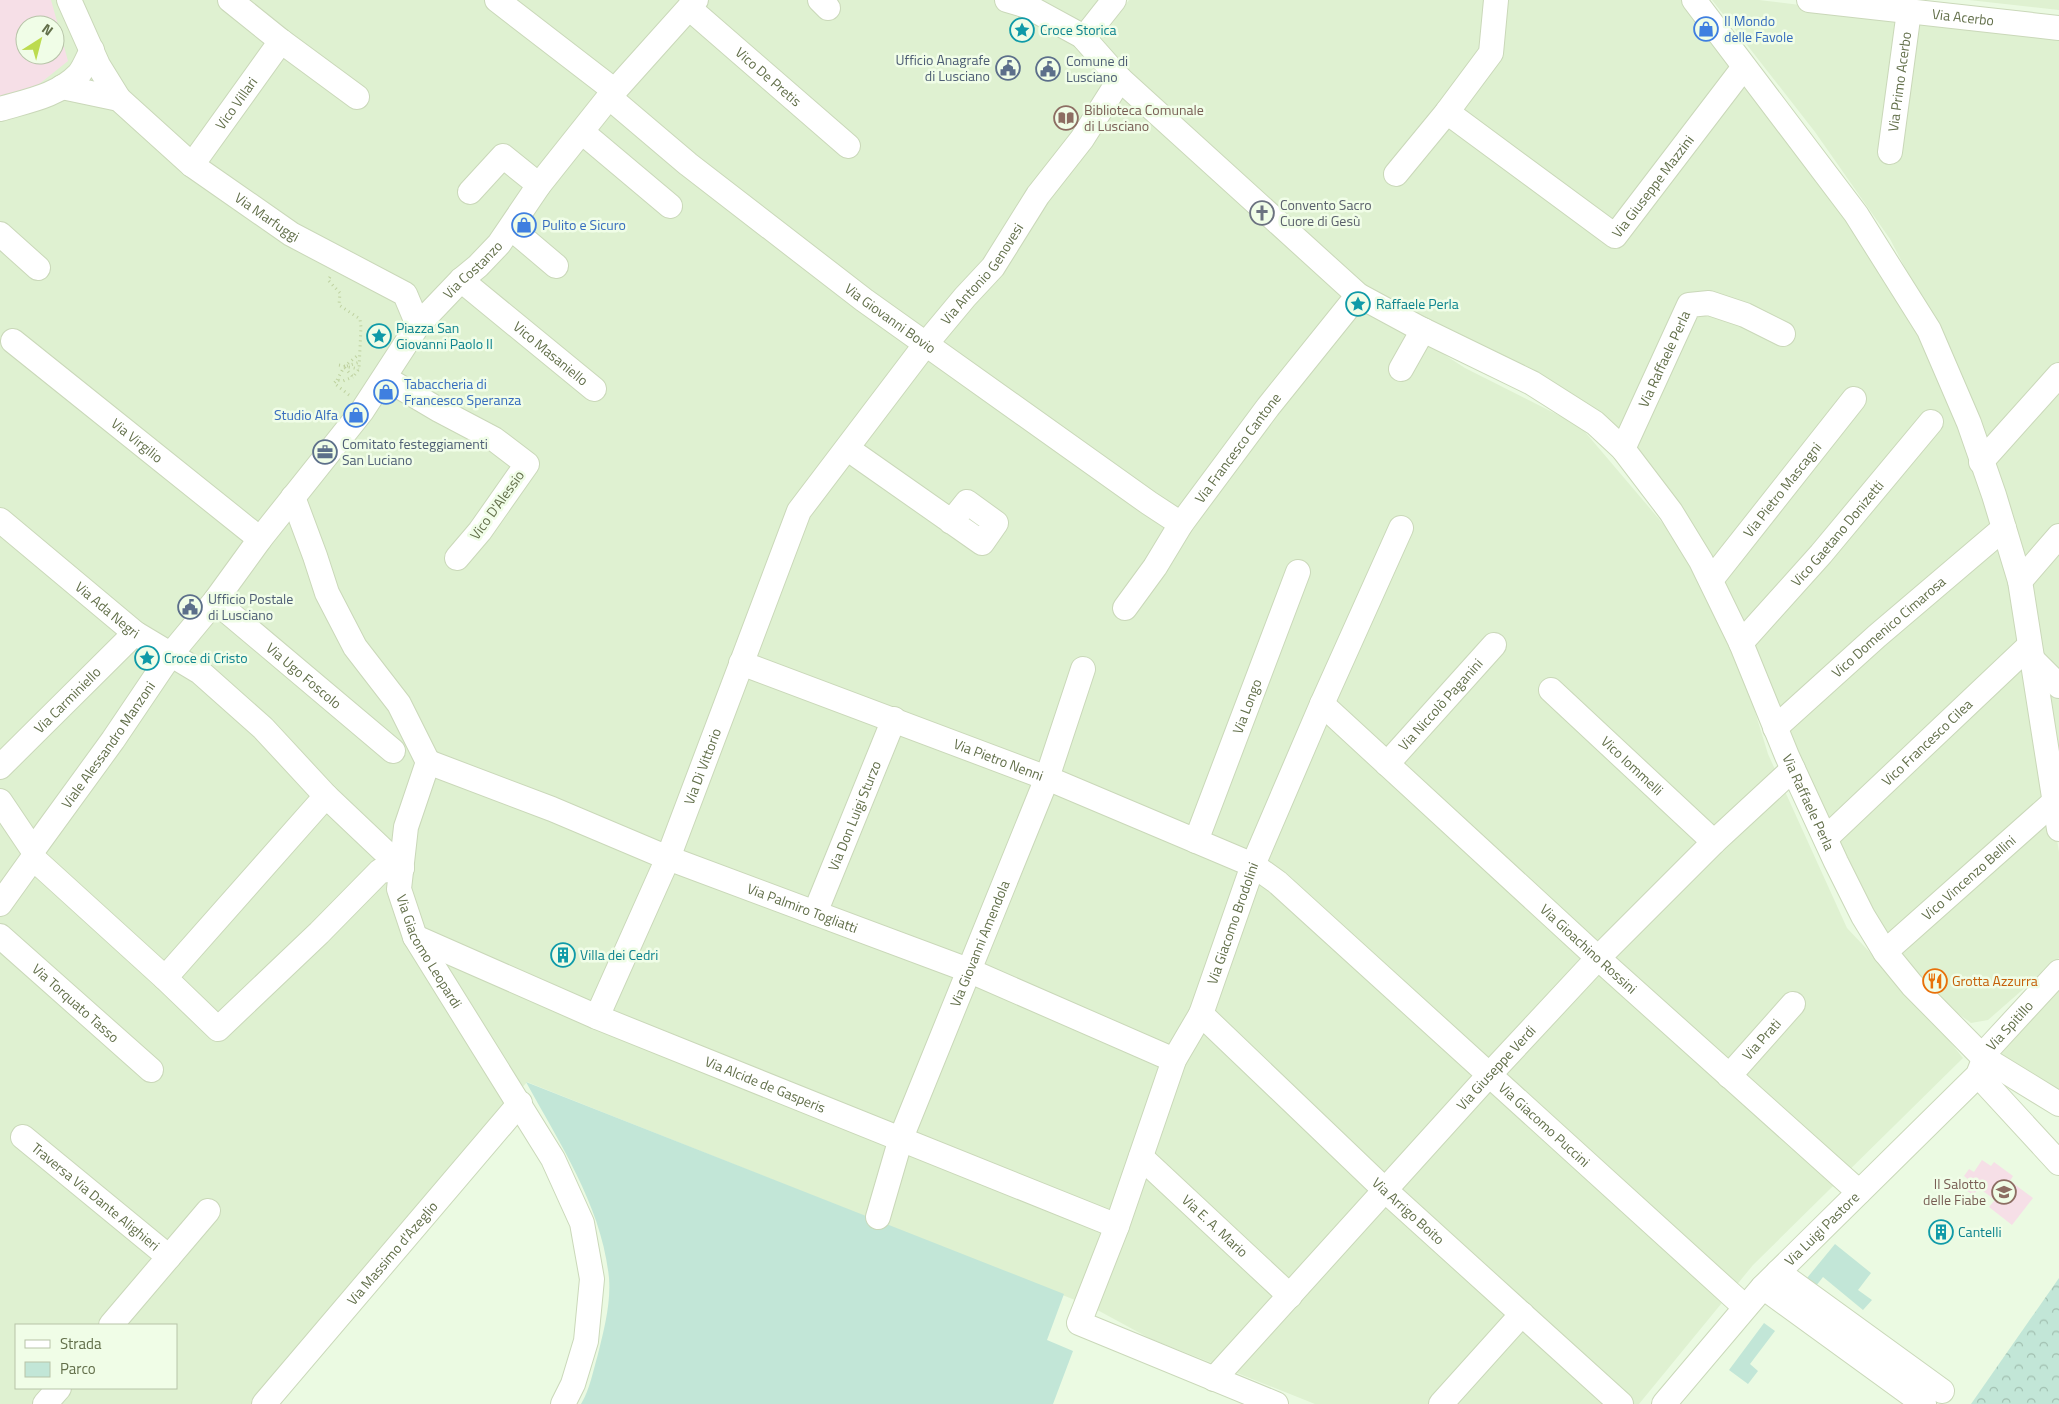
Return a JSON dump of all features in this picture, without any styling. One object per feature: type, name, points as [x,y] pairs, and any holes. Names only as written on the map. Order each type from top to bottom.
[{"type":"street","name":"Via Marfuggi","points":[[70,0],[98,66],[119,99],[192,166],[291,234],[405,294],[418,325]]},
{"type":"street","points":[[230,0],[357,97]]},
{"type":"street","name":"Via Giovanni Bovio","points":[[497,0],[612,94],[688,164],[864,300],[1149,503],[1182,524]]},
{"type":"street","points":[[1007,0],[1026,6],[1084,38],[1114,0]]},
{"type":"street","points":[[1396,174],[1448,112],[1491,53],[1496,0]]},
{"type":"street","points":[[1694,0],[1856,214],[1929,330],[1969,423],[2020,581],[2059,829]]},
{"type":"street","name":"Via Acerbo","points":[[1808,0],[2059,28]]},
{"type":"street","name":"Via Costanzo","points":[[293,497],[362,412],[418,325],[478,266],[511,228],[539,185],[612,94],[692,4]]},
{"type":"street","name":"Vico De Pretis","points":[[692,4],[848,146]]},
{"type":"street","name":"Via Primo Acerbo","points":[[1890,152],[1909,11]]},
{"type":"street","name":"Via Raffaele Perla","points":[[1084,38],[1120,79],[1358,294],[1423,330],[1532,383],[1595,423],[1623,449],[1671,512],[1710,580],[1741,642],[1793,769],[1863,916],[1885,952],[1981,1067],[2059,1104]]},
{"type":"street","name":"Vico Villari","points":[[192,166],[281,40]]},
{"type":"street","points":[[0,109],[46,96],[62,87],[79,74],[92,50]]},
{"type":"street","name":"Via Giuseppe Mazzini","points":[[1448,112],[1614,236],[1744,68]]},
{"type":"street","name":"Via Antonio Genovesi","points":[[799,512],[925,345],[993,267],[1038,195],[1082,139],[1120,79]]},
{"type":"street","points":[[62,87],[119,99]]},
{"type":"street","points":[[582,132],[670,206]]},
{"type":"street","points":[[470,192],[503,156],[539,185]]},
{"type":"street","points":[[511,228],[556,266]]},
{"type":"street","points":[[0,234],[38,268]]},
{"type":"street","name":"Vico Masaniello","points":[[462,280],[594,389]]},
{"type":"street","name":"Via Francesco Cantone","points":[[1125,608],[1182,524],[1268,407],[1358,294]]},
{"type":"street","name":"Via Raffaele Perla","points":[[1623,449],[1689,305],[1709,303],[1744,315],[1783,334]]},
{"type":"street","points":[[1401,369],[1423,330]]},
{"type":"street","name":"Via Virgilio","points":[[13,341],[260,539]]},
{"type":"street","points":[[1981,462],[2059,375]]},
{"type":"street","name":"Vico D'Alessio","points":[[385,378],[439,410],[494,438],[527,464],[480,531],[457,558]]},
{"type":"street","name":"Via Pietro Mascagni","points":[[1710,580],[1854,399]]},
{"type":"street","name":"Vico Gaetano Donizetti","points":[[1741,642],[1821,554],[1931,422]]},
{"type":"street","points":[[848,449],[951,522]]},
{"type":"street","points":[[293,497],[327,594],[355,647],[399,704],[428,762]]},
{"type":"street","name":"Viale Alessandro Manzoni","points":[[0,904],[171,654],[215,601],[293,497]]},
{"type":"street","name":"Via Di Vittorio","points":[[597,1017],[668,858],[799,512]]},
{"type":"street","name":"Via Ada Negri","points":[[0,520],[135,633],[200,672],[263,728],[326,796],[402,868]]},
{"type":"street","name":"Via Giacomo Brodolini","points":[[1214,1380],[1079,1323],[1117,1226],[1174,1060],[1201,1014],[1253,865],[1322,704],[1401,528]]},
{"type":"street","name":"Vico Domenico Cimarosa","points":[[1775,728],[1877,636],[2004,528]]},
{"type":"street","points":[[2020,581],[2059,536]]},
{"type":"street","name":"Via Longo","points":[[1196,841],[1298,572]]},
{"type":"street","name":"Via Ugo Foscolo","points":[[215,601],[393,751]]},
{"type":"street","name":"Via Carminiello","points":[[0,767],[135,633]]},
{"type":"street","name":"Via Niccolò Paganini","points":[[1387,764],[1494,644]]},
{"type":"street","points":[[2030,652],[2059,686]]},
{"type":"street","name":"Vico Francesco Cilea","points":[[1826,838],[2030,652]]},
{"type":"street","name":"Via Pietro Nenni","points":[[741,663],[1047,778],[1253,865]]},
{"type":"street","name":"Via Giovanni Amendola","points":[[878,1217],[901,1138],[1047,778],[1084,669]]},
{"type":"street","name":"Vico Iommelli","points":[[1551,690],[1714,842]]},
{"type":"street","name":"Via Gioachino Rossini","points":[[1322,704],[1598,958],[1859,1192]]},
{"type":"street","name":"Via Don Luigi Sturzo","points":[[815,913],[894,719]]},
{"type":"street","name":"Via Palmiro Togliatti","points":[[428,762],[552,809],[668,858],[968,970],[1174,1060]]},
{"type":"street","name":"Via Giacomo Leopardi","points":[[428,762],[406,827],[400,889],[415,937],[553,1158],[582,1223],[592,1279],[586,1340],[573,1384],[563,1404]]},
{"type":"street","name":"Via Giuseppe Verdi","points":[[1214,1380],[1490,1074],[1598,958],[1714,842],[1793,769]]},
{"type":"street","points":[[165,978],[326,796]]},
{"type":"street","points":[[0,801],[33,854],[218,1029],[319,933],[380,871],[402,868]]},
{"type":"street","name":"Vico Vincenzo Bellini","points":[[1885,952],[2054,802]]},
{"type":"street","name":"Via Giacomo Puccini","points":[[1253,865],[1284,889],[1490,1074],[1745,1307]]},
{"type":"street","name":"Via Torquato Tasso","points":[[0,936],[151,1070]]},
{"type":"street","name":"Via Alcide de Gasperis","points":[[415,937],[597,1017],[1117,1226]]},
{"type":"street","name":"Via Spitillo","points":[[1981,1067],[1988,1049],[2059,972]]},
{"type":"street","name":"Via Prati","points":[[1729,1076],[1793,1004]]},
{"type":"street","name":"Via Arrigo Boito","points":[[1201,1014],[1386,1191],[1621,1404]]},
{"type":"street","points":[[1981,1067],[2059,1162]]},
{"type":"street","name":"Via Luigi Pastore","points":[[1664,1404],[1745,1307],[1771,1279],[1981,1067]]},
{"type":"street","name":"Via Massimo d'Azeglio","points":[[264,1404],[520,1104]]},
{"type":"street","name":"Traversa Via Dante Alighieri","points":[[23,1137],[169,1257]]},
{"type":"street","name":"Via E. A. Mario","points":[[1141,1157],[1290,1296]]},
{"type":"street","points":[[112,1324],[208,1211]]},
{"type":"street","points":[[1771,1279],[1933,1398]]},
{"type":"street","points":[[1441,1404],[1522,1314]]},
{"type":"street","points":[[1214,1380],[1276,1404]]},
{"type":"street","points":[[45,1404],[58,1389]]},
{"type":"path","points":[[332,274],[328,280],[340,293],[339,305],[360,319],[359,369],[353,377],[344,367]]},
{"type":"path","points":[[337,380],[344,367],[359,354]]},
{"type":"path","points":[[344,367],[360,362]]},
{"type":"path","points":[[339,366],[359,369]]},
{"type":"path","points":[[344,367],[349,379]]},
{"type":"path","points":[[343,381],[344,367]]},
{"type":"shaded area","points":[[0,0],[1110,0],[1079,44],[1091,65],[1111,77],[1369,306],[1465,368],[1580,426],[1693,559],[1737,653],[1768,754],[1847,928],[1928,1014],[1963,1058],[1753,1265],[1639,1404],[1315,1404],[1149,1338],[1090,1306],[527,1082],[251,1404],[0,1404]]},
{"type":"shaded area","points":[[0,0],[51,0],[55,15],[15,15],[15,65],[63,65],[28,93],[0,101]]},
{"type":"shaded area","points":[[1129,0],[1683,0],[1855,225],[1924,347],[1973,461],[2015,585],[2059,852],[2059,958],[1988,1020],[1971,1023],[1949,1007],[1885,942],[1672,505],[1545,380],[1518,363],[1429,320],[1409,315],[1334,271],[1095,47]]},
{"type":"shaded area","points":[[1712,0],[1759,0],[2059,37],[2059,785],[2029,599],[1946,346],[1890,239],[1815,132]]},
{"type":"shaded area","points":[[1969,0],[2059,0],[2059,10]]},
{"type":"shaded area","points":[[65,50],[68,61],[65,63]]},
{"type":"shaded area","points":[[2059,977],[2059,1097],[1992,1051]]},
{"type":"shaded area","name":"Il Salotto delle Fiabe","points":[[1982,1160],[1991,1166],[1994,1162],[2013,1176],[2010,1181],[2033,1198],[2012,1225],[1989,1207],[1995,1200],[1979,1188],[1973,1195],[1963,1188],[1969,1180],[1964,1176],[1969,1169],[1974,1172]]},
{"type":"green space","points":[[526,1082],[1064,1294],[1047,1340],[1073,1351],[1053,1404],[581,1404],[591,1380],[609,1297],[609,1278],[605,1252],[589,1201],[578,1177]]},
{"type":"green space","points":[[1835,1244],[1871,1273],[1858,1290],[1872,1300],[1863,1310],[1823,1277],[1816,1286],[1807,1278]]},
{"type":"green space","points":[[2059,1278],[2059,1404],[1971,1404]]},
{"type":"green space","points":[[1764,1323],[1775,1331],[1750,1364],[1758,1371],[1748,1384],[1729,1370]]},
{"type":"place","name":"Il Mondo delle Favole","points":[[1706,29]]},
{"type":"place","name":"Croce Storica","points":[[1022,30]]},
{"type":"place","name":"Ufficio Anagrafe di Lusciano","points":[[1008,68]]},
{"type":"place","name":"Comune di Lusciano","points":[[1048,69]]},
{"type":"place","name":"Biblioteca Comunale di Lusciano","points":[[1066,118]]},
{"type":"place","name":"Convento Sacro Cuore di Gesù","points":[[1262,213]]},
{"type":"place","name":"Pulito e Sicuro","points":[[524,225]]},
{"type":"place","name":"Raffaele Perla","points":[[1358,304]]},
{"type":"place","name":"Piazza San Giovanni Paolo II","points":[[379,336]]},
{"type":"place","name":"Tabaccheria di Francesco Speranza","points":[[386,392]]},
{"type":"place","name":"Studio Alfa","points":[[356,415]]},
{"type":"place","name":"Comitato festeggiamenti San Luciano","points":[[325,452]]},
{"type":"place","name":"Ufficio Postale di Lusciano","points":[[190,607]]},
{"type":"place","name":"Croce di Cristo","points":[[147,658]]},
{"type":"place","name":"Villa dei Cedri","points":[[563,955]]},
{"type":"place","name":"Grotta Azzurra","points":[[1935,981]]},
{"type":"place","name":"Il Salotto delle Fiabe","points":[[2004,1192]]},
{"type":"place","name":"Cantelli","points":[[1941,1232]]}]
